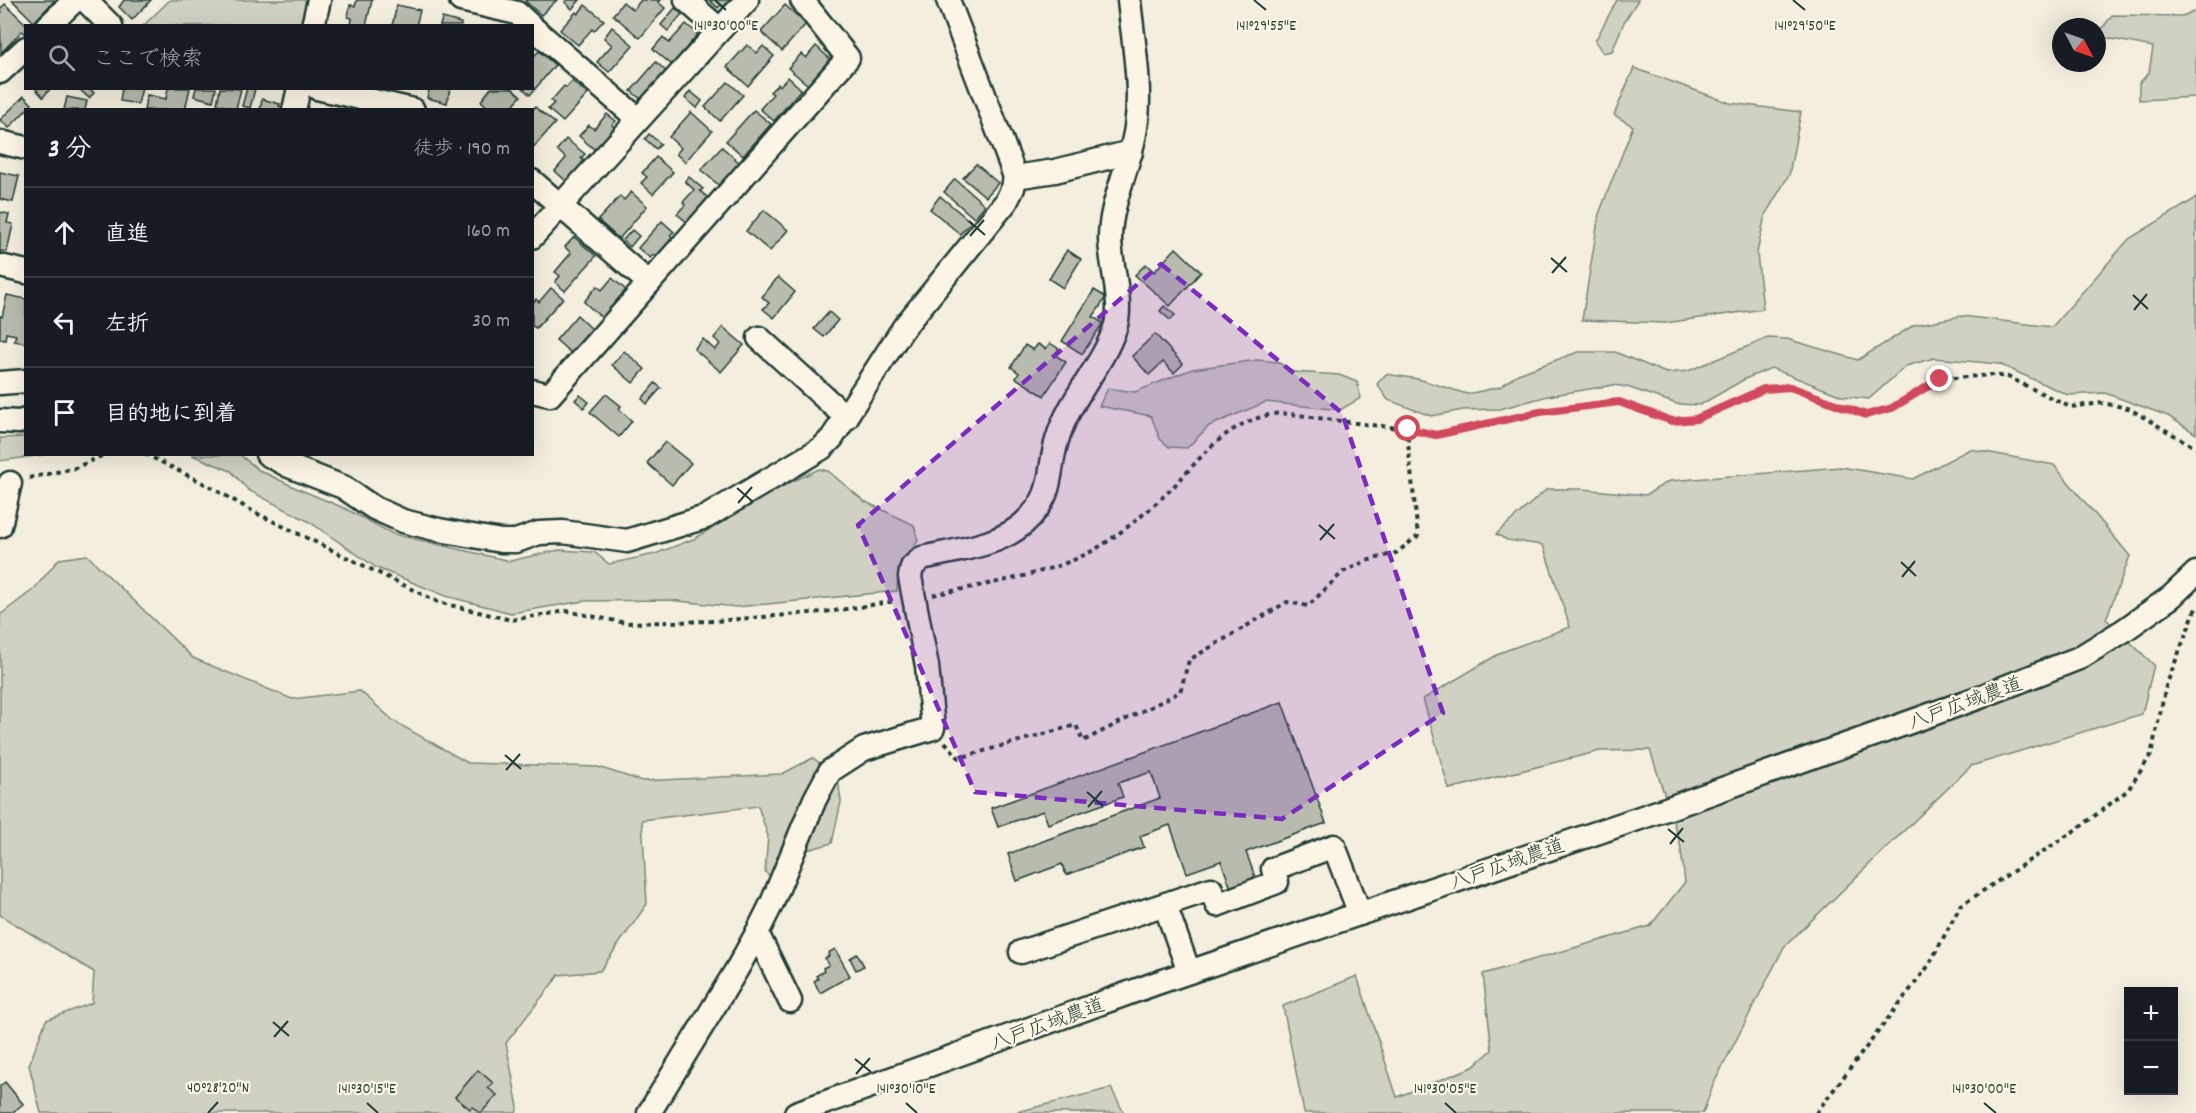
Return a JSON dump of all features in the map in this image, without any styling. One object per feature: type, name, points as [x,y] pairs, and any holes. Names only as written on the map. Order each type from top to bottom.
[{"type":"street","points":[[50,24],[75,0]]},
{"type":"street","points":[[85,0],[109,24]]},
{"type":"street","points":[[313,24],[319,0]]},
{"type":"street","points":[[461,0],[517,13],[530,24]]},
{"type":"street","points":[[686,0],[719,29]]},
{"type":"street","points":[[534,235],[747,0]]},
{"type":"street","points":[[534,391],[550,395],[848,58],[802,0]]},
{"type":"street","points":[[271,456],[289,466],[343,487],[374,508],[403,521],[439,530],[501,541],[516,541],[539,533],[563,532],[627,541],[706,517],[822,448],[847,418],[904,327],[1006,202],[1014,188],[1015,177],[948,0]]},
{"type":"street","points":[[649,1113],[757,933],[772,903],[814,799],[830,771],[864,749],[933,728],[927,666],[910,577],[912,567],[922,558],[1003,539],[1023,524],[1042,505],[1051,478],[1057,438],[1065,419],[1106,351],[1116,326],[1117,300],[1110,237],[1113,215],[1131,152],[1136,125],[1137,87],[1129,0]]},
{"type":"street","points":[[534,28],[638,119]]},
{"type":"street","points":[[0,72],[24,50]]},
{"type":"street","points":[[294,108],[299,90]]},
{"type":"street","points":[[326,90],[404,108]]},
{"type":"street","points":[[0,142],[24,148]]},
{"type":"street","points":[[1015,177],[1055,171],[1131,152]]},
{"type":"street","points":[[534,183],[649,283]]},
{"type":"street","points":[[0,266],[24,272]]},
{"type":"street","points":[[759,338],[847,418]]},
{"type":"street","points":[[0,383],[24,381]]},
{"type":"street","points":[[0,421],[24,420]]},
{"type":"street","points":[[0,526],[10,483]]},
{"type":"street","name":"八戸広域農道","points":[[796,1113],[1189,972],[1672,807],[1980,697],[2079,658],[2152,611],[2171,597],[2196,573]]},
{"type":"street","points":[[1021,952],[1211,889],[1217,905],[1276,882],[1273,869],[1334,846],[1360,914]]},
{"type":"street","points":[[1165,904],[1189,972]]},
{"type":"street","points":[[757,933],[790,1001]]},
{"type":"path","points":[[150,456],[256,513],[438,602],[511,620],[566,611],[626,623],[715,621],[834,611],[915,598],[1016,577],[1065,562],[1100,546],[1130,525],[1166,494],[1216,441],[1232,429],[1270,414],[1408,429],[1436,435],[1540,412],[1619,402],[1672,421],[1696,419],[1764,389],[1790,387],[1866,415],[1892,408],[1940,379],[1993,375],[2008,377],[2070,407],[2102,403],[2128,408],[2196,448]]},
{"type":"path","points":[[933,728],[959,758],[1076,726],[1083,741],[1180,692],[1189,660],[1287,602],[1308,606],[1343,572],[1366,561],[1396,553],[1418,536],[1408,429]]},
{"type":"path","points":[[10,483],[75,468],[102,456]]},
{"type":"path","points":[[1816,1113],[1929,965],[1960,906],[2080,827],[2128,790],[2151,755],[2166,686],[2196,608]]},
{"type":"highlighted area","points":[[1161,264],[1342,413],[1443,713],[1282,819],[975,792],[858,525]]},
{"type":"shaded area","points":[[170,0],[310,0],[304,24],[145,24]]},
{"type":"shaded area","points":[[1617,0],[1638,0],[1624,22],[1612,51],[1603,53],[1595,41]]},
{"type":"shaded area","points":[[2196,11],[2196,97],[2139,100],[2139,83],[2149,73],[2153,47],[2106,38],[2106,23],[2112,15],[2182,16]]},
{"type":"shaded area","points":[[1634,68],[1730,103],[1801,112],[1789,175],[1765,215],[1757,253],[1763,309],[1665,323],[1582,320],[1599,214],[1633,126],[1614,115]]},
{"type":"shaded area","points":[[2196,198],[2196,434],[2168,416],[2105,393],[2068,395],[1999,364],[1934,358],[1906,366],[1869,399],[1842,396],[1771,368],[1745,379],[1700,405],[1677,404],[1627,387],[1613,385],[1548,396],[1500,409],[1463,410],[1431,416],[1388,400],[1377,384],[1386,374],[1418,379],[1467,394],[1500,387],[1518,374],[1578,352],[1615,352],[1666,373],[1688,371],[1768,338],[1787,339],[1858,360],[1914,325],[1962,316],[2052,327],[2129,239]]},
{"type":"shaded area","points":[[1257,360],[1278,362],[1293,372],[1339,375],[1357,382],[1361,398],[1340,410],[1266,402],[1209,426],[1187,448],[1169,447],[1160,439],[1151,416],[1099,406],[1108,388],[1135,392],[1192,369]]},
{"type":"shaded area","points":[[24,437],[24,456],[36,456],[0,461],[0,438]]},
{"type":"shaded area","points":[[1970,449],[2054,465],[2130,556],[2106,619],[2154,665],[2142,714],[1971,766],[1784,947],[1713,1085],[1703,1113],[1304,1113],[1283,1006],[1357,976],[1397,1097],[1473,1067],[1492,1050],[1483,974],[1650,926],[1685,882],[1680,843],[1650,750],[1600,751],[1449,789],[1423,699],[1502,652],[1570,627],[1543,545],[1507,540],[1496,534],[1547,489],[1581,489],[1646,495],[1669,481],[1841,467],[1913,479]]},
{"type":"shaded area","points":[[194,456],[241,456],[259,470],[344,508],[393,534],[510,561],[559,550],[594,552],[609,564],[655,554],[696,538],[754,500],[819,469],[828,471],[864,501],[914,525],[918,541],[898,568],[897,591],[737,607],[668,600],[584,601],[511,613],[446,596],[377,568],[308,521],[248,490],[231,471]]},
{"type":"shaded area","points":[[87,555],[193,658],[292,699],[360,691],[395,722],[468,763],[598,767],[642,781],[782,774],[813,758],[838,778],[841,802],[832,843],[801,852],[776,881],[765,872],[768,836],[758,806],[642,820],[647,904],[600,971],[559,975],[506,1043],[518,1107],[516,1113],[41,1113],[29,1065],[46,1020],[92,1003],[94,972],[0,915],[0,615],[34,589],[59,559]]},
{"type":"shaded area","points":[[1111,1088],[1124,1113],[1013,1113]]},
{"type":"building","points":[[12,0],[55,0],[34,22]]},
{"type":"building","points":[[124,0],[151,0],[132,20],[119,7]]},
{"type":"building","points":[[357,0],[372,0],[366,24],[351,24],[352,18],[348,17],[350,5],[355,6]]},
{"type":"building","points":[[526,0],[557,0],[541,15]]},
{"type":"building","points":[[566,0],[580,0],[572,9],[565,2]]},
{"type":"building","points":[[641,0],[660,0],[658,2],[665,8],[640,38],[613,15],[623,2],[633,10]]},
{"type":"building","points":[[709,0],[733,0],[726,9],[721,5],[718,8]]},
{"type":"building","points":[[5,4],[26,24],[24,24],[24,32],[22,31],[1,53],[0,14],[2,12],[0,9]]},
{"type":"building","points":[[397,5],[420,10],[416,24],[392,24]]},
{"type":"building","points":[[585,5],[604,20],[594,31],[592,29],[578,45],[560,30]]},
{"type":"building","points":[[785,5],[806,24],[782,51],[761,32]]},
{"type":"building","points":[[675,8],[682,14],[668,31],[661,25]]},
{"type":"building","points":[[442,18],[461,23],[461,24],[440,24]]},
{"type":"building","points":[[686,24],[698,34],[672,65],[653,49],[663,37],[669,43]]},
{"type":"building","points":[[612,27],[633,45],[609,72],[597,62],[612,45],[604,38]]},
{"type":"building","points":[[747,45],[757,53],[763,46],[774,56],[748,86],[727,67]]},
{"type":"building","points":[[816,46],[830,59],[808,85],[788,68],[801,54],[806,58]]},
{"type":"building","points":[[539,51],[555,65],[530,95],[525,90],[534,90],[534,56]]},
{"type":"building","points":[[656,62],[667,72],[643,101],[631,91]]},
{"type":"building","points":[[788,77],[801,89],[774,121],[760,109],[773,94],[770,92]]},
{"type":"building","points":[[572,81],[588,94],[563,122],[548,109],[554,103],[551,101],[564,86],[566,88]]},
{"type":"building","points":[[728,82],[743,95],[720,121],[705,107]]},
{"type":"building","points":[[37,90],[49,90],[43,97]]},
{"type":"building","points":[[80,90],[91,90],[94,93],[89,98]]},
{"type":"building","points":[[122,90],[142,90],[138,104],[120,101]]},
{"type":"building","points":[[168,90],[190,90],[185,108],[144,108],[147,95],[166,99]]},
{"type":"building","points":[[196,90],[216,90],[213,101],[194,96]]},
{"type":"building","points":[[220,90],[241,90],[236,108],[217,104]]},
{"type":"building","points":[[246,90],[255,90],[250,108],[242,106]]},
{"type":"building","points":[[429,90],[450,90],[447,103],[427,98]]},
{"type":"building","points":[[489,90],[514,90],[521,96],[511,108],[489,108],[481,101]]},
{"type":"building","points":[[690,91],[702,101],[697,108],[685,98]]},
{"type":"building","points":[[24,96],[32,104],[28,108],[24,108],[24,112],[9,128],[0,120]]},
{"type":"building","points":[[67,97],[87,101],[85,108],[64,108]]},
{"type":"building","points":[[262,99],[280,104],[279,106],[284,108],[260,108]]},
{"type":"building","points":[[534,108],[555,123],[534,147]]},
{"type":"building","points":[[754,110],[771,124],[743,156],[726,141]]},
{"type":"building","points":[[691,112],[712,131],[685,162],[676,154],[681,148],[669,137]]},
{"type":"building","points":[[607,114],[616,121],[612,125],[616,129],[596,151],[579,136],[589,125],[594,129]]},
{"type":"building","points":[[649,134],[661,144],[656,149],[645,139]]},
{"type":"building","points":[[566,139],[585,154],[581,158],[584,161],[567,182],[555,171],[566,158],[557,150]]},
{"type":"building","points":[[722,147],[741,164],[721,187],[701,170]]},
{"type":"building","points":[[656,157],[673,172],[653,194],[641,183],[647,177],[642,173]]},
{"type":"building","points":[[976,164],[998,183],[986,197],[963,178]]},
{"type":"building","points":[[0,172],[19,176],[13,202],[0,199]]},
{"type":"building","points":[[689,177],[703,189],[700,191],[712,201],[688,223],[677,214],[685,205],[683,202],[694,190],[685,181]]},
{"type":"building","points":[[955,179],[985,205],[974,218],[944,192]]},
{"type":"building","points":[[631,192],[647,206],[619,239],[598,220],[620,196],[624,200]]},
{"type":"building","points":[[940,196],[971,222],[960,234],[930,209]]},
{"type":"building","points":[[764,210],[788,230],[770,251],[746,231]]},
{"type":"building","points":[[0,212],[9,214],[7,223],[13,224],[7,252],[1,251],[0,253]]},
{"type":"building","points":[[662,221],[674,232],[670,235],[674,238],[657,258],[653,255],[650,258],[638,248]]},
{"type":"building","points":[[632,230],[639,236],[630,247],[623,240]]},
{"type":"building","points":[[574,237],[596,256],[565,291],[555,282],[560,276],[555,272],[571,253],[565,247]]},
{"type":"building","points":[[1176,248],[1201,272],[1170,306],[1135,275],[1146,264],[1154,272]]},
{"type":"building","points":[[1067,250],[1081,259],[1063,288],[1049,279]]},
{"type":"building","points":[[778,277],[795,292],[774,318],[763,309],[769,303],[762,297]]},
{"type":"building","points":[[612,278],[626,290],[602,318],[584,302],[597,286],[602,290]]},
{"type":"building","points":[[551,288],[563,298],[536,328],[534,327],[534,302],[536,299],[539,302]]},
{"type":"building","points":[[1094,290],[1106,297],[1093,317],[1103,323],[1082,354],[1062,341]]},
{"type":"building","points":[[7,295],[24,299],[24,343],[14,341],[16,335],[6,333],[5,340],[0,339],[0,316],[2,317]]},
{"type":"building","points":[[1164,306],[1175,315],[1170,320],[1160,311]]},
{"type":"building","points":[[829,312],[838,320],[824,337],[814,329]]},
{"type":"building","points":[[577,315],[594,331],[573,355],[556,340]]},
{"type":"building","points":[[723,327],[744,345],[721,372],[694,349],[703,339],[715,350],[720,344],[714,338]]},
{"type":"building","points":[[1155,334],[1183,364],[1174,373],[1163,362],[1149,375],[1132,356]]},
{"type":"building","points":[[1050,343],[1059,349],[1055,355],[1066,362],[1044,396],[1016,378],[1019,373],[1011,367],[1025,345],[1033,350],[1038,344],[1046,349]]},
{"type":"building","points":[[624,351],[645,369],[633,383],[612,365]]},
{"type":"building","points":[[655,383],[661,388],[647,404],[642,399]]},
{"type":"building","points":[[606,394],[621,406],[619,409],[632,421],[619,437],[590,412]]},
{"type":"building","points":[[580,395],[589,402],[584,408],[575,400]]},
{"type":"building","points":[[665,442],[691,463],[672,485],[647,463]]},
{"type":"building","points":[[1282,702],[1326,823],[1246,852],[1257,882],[1232,891],[1221,861],[1187,873],[1170,825],[1140,836],[1144,847],[1066,875],[1062,864],[1017,881],[1008,854],[1160,798],[1151,772],[1118,783],[1123,797],[1048,824],[1043,811],[998,827],[991,808]]},
{"type":"building","points":[[835,949],[850,976],[820,993],[814,981],[818,979],[816,976],[824,971],[823,968],[829,965],[825,958]]},
{"type":"building","points":[[857,954],[864,966],[856,970],[850,958]]},
{"type":"building","points":[[478,1070],[493,1083],[488,1088],[497,1095],[481,1113],[472,1107],[470,1109],[455,1097]]},
{"type":"building","points":[[5,1082],[23,1104],[12,1113],[0,1113],[0,1086]]},
{"type":"route","points":[[1408,429],[1436,435],[1540,412],[1595,403],[1619,402],[1672,421],[1696,419],[1764,389],[1790,387],[1866,415],[1892,408],[1940,379]]}]
